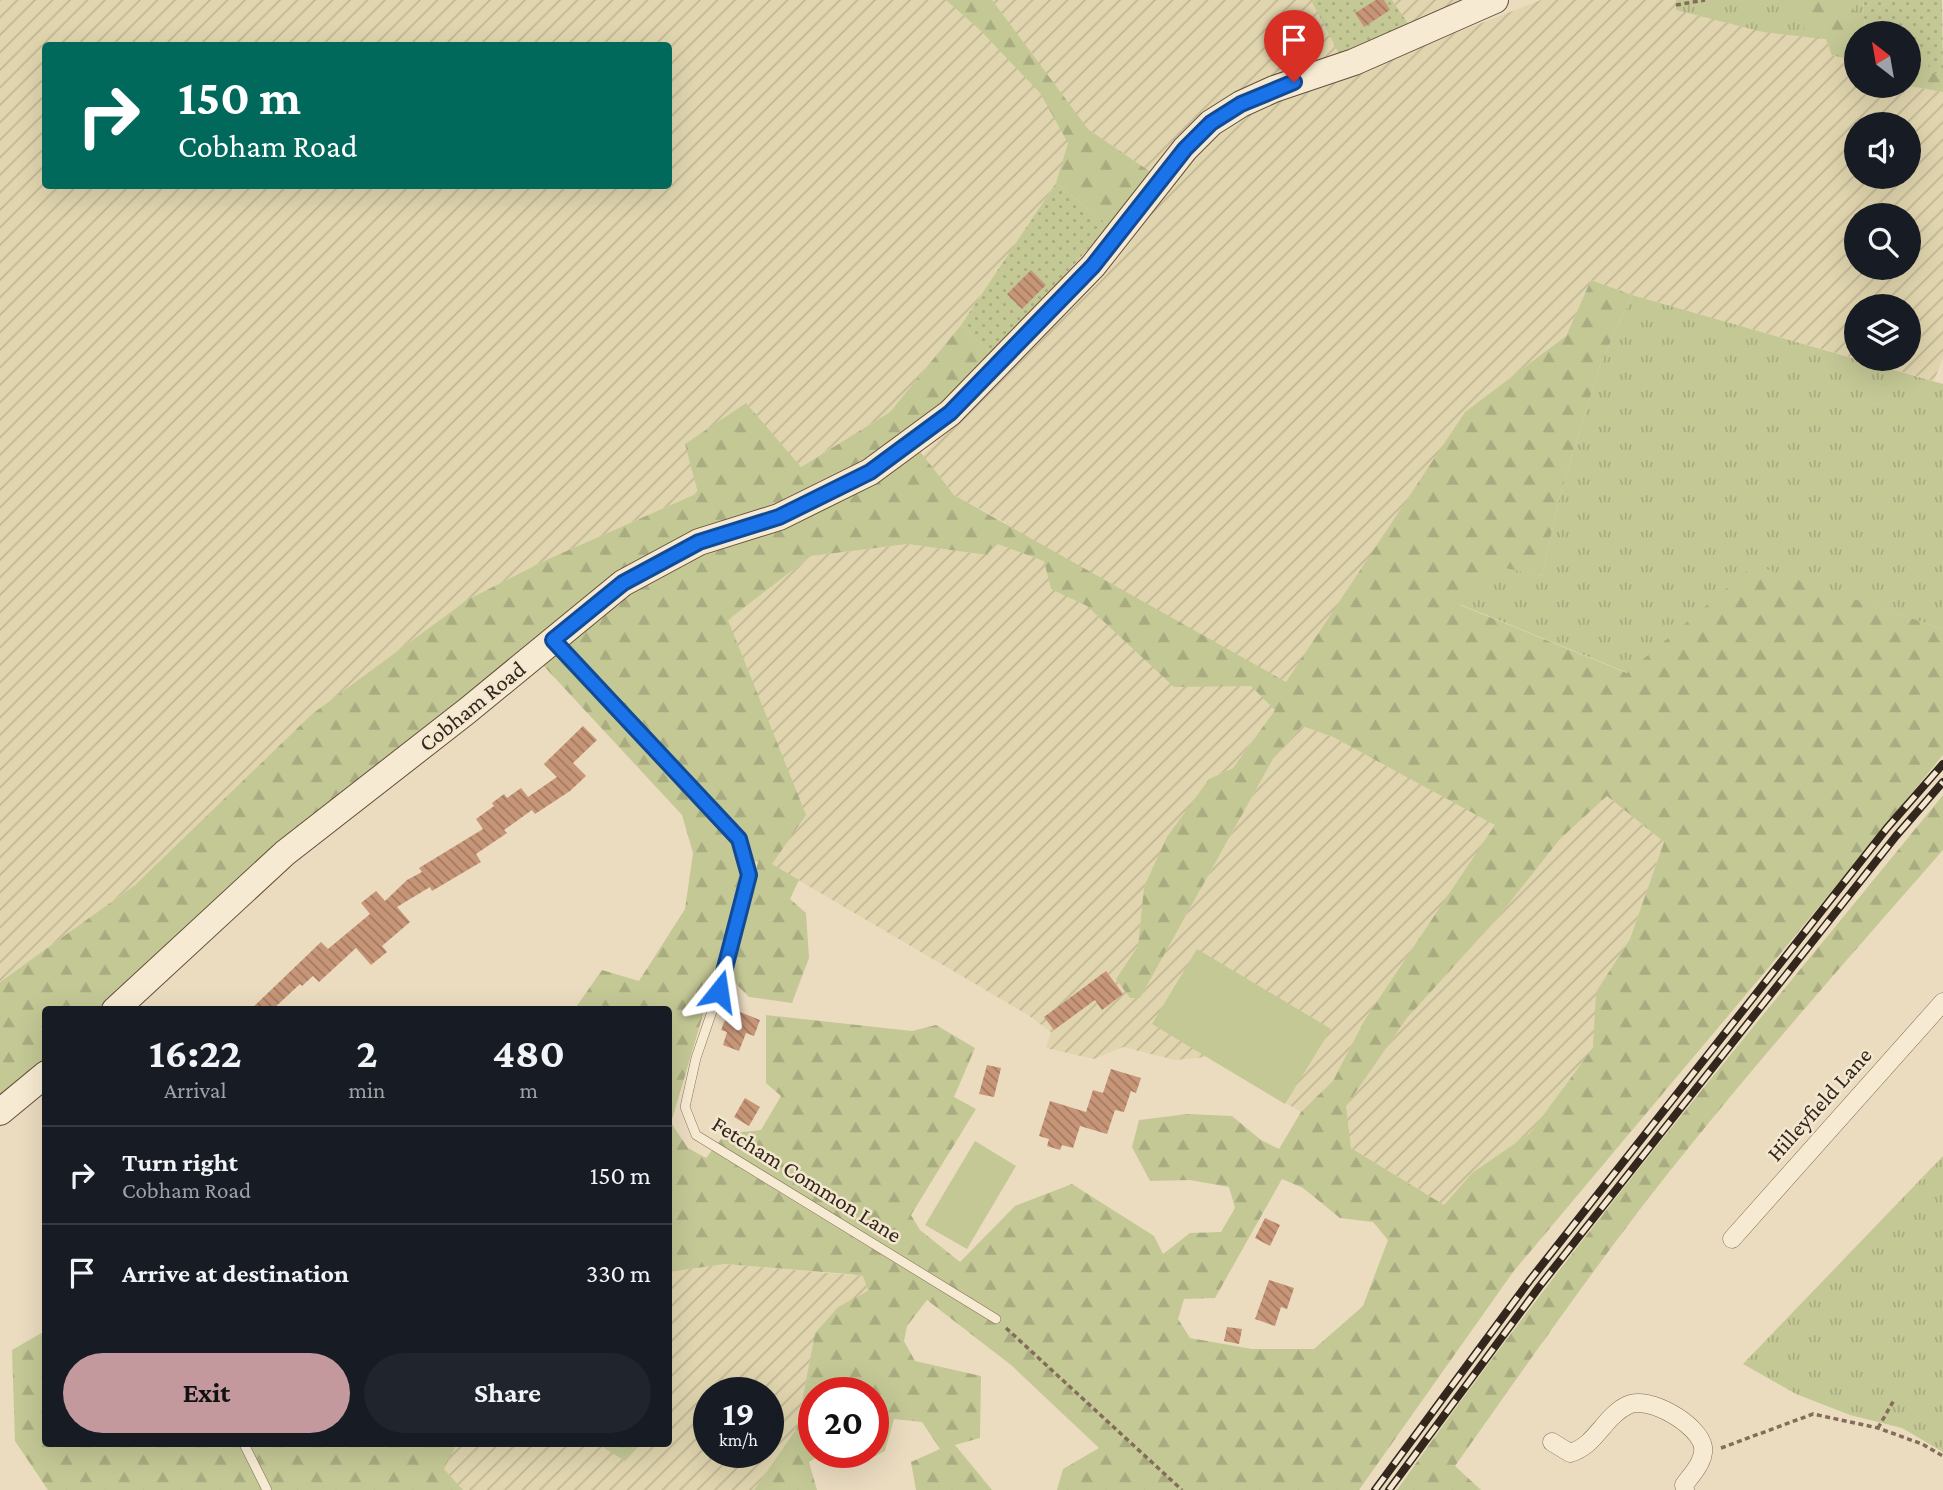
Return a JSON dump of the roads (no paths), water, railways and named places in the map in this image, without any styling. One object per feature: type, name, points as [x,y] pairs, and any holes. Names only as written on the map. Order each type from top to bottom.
[{"type":"street","name":"Cobham Road","points":[[119,1006],[285,853],[623,583],[699,542],[779,517],[870,472],[950,413],[1093,266],[1185,149],[1211,123],[1263,94],[1354,62],[1432,30],[1495,0]]},
{"type":"street","name":"Hilleyfield Lane","points":[[1732,1239],[1943,1002]]},
{"type":"street","points":[[0,1112],[42,1077]]},
{"type":"street","points":[[1552,1442],[1570,1453],[1579,1451],[1618,1411],[1630,1404],[1644,1403],[1668,1411],[1685,1423],[1703,1447],[1702,1459],[1685,1485],[1685,1490]]},
{"type":"lane","name":"Fetcham Common Lane","points":[[553,640],[739,839],[749,875],[719,991],[696,1058],[685,1107],[696,1135],[996,1319]]},
{"type":"lane","points":[[246,1447],[267,1490]]},
{"type":"railway","points":[[1375,1490],[1530,1280],[1887,828],[1943,764]]},
{"type":"railway","points":[[1389,1490],[1539,1287],[1896,836],[1943,782]]}]
